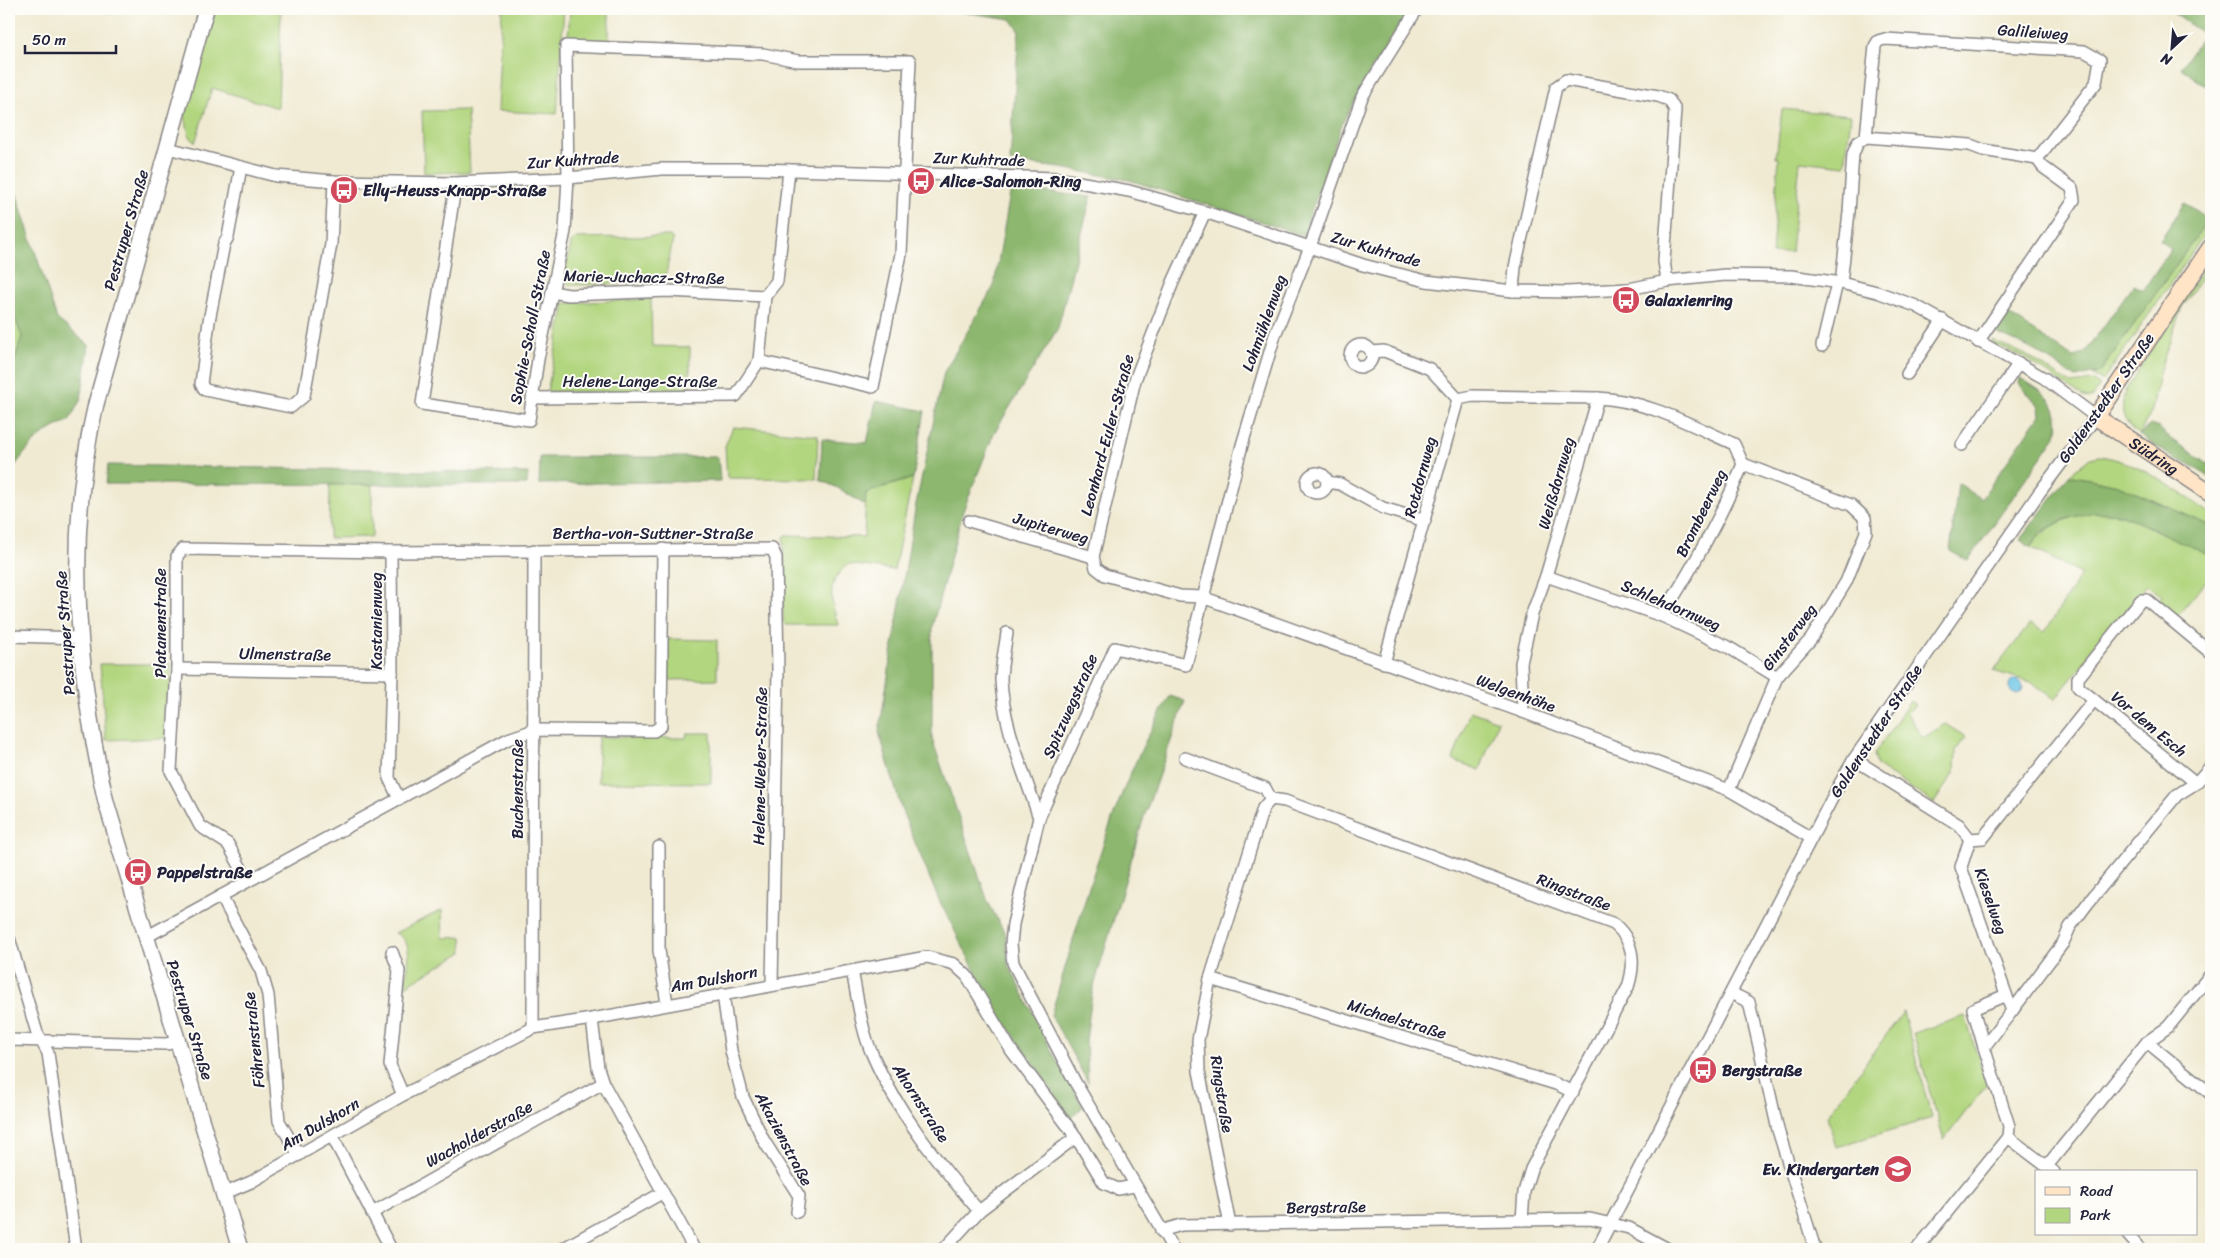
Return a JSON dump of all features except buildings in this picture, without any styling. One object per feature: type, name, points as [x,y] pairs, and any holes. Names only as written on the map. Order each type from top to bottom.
[{"type":"main road","name":"Goldenstedter Straße","points":[[2096,417],[2211,247]]},
{"type":"main road","name":"Südring","points":[[2096,417],[2211,493]]},
{"type":"street","name":"Pestruper Straße","points":[[206,9],[89,432],[77,545],[87,697],[95,752],[106,802],[240,1249]]},
{"type":"street","name":"Lohmühlenweg","points":[[1186,665],[1202,597],[1264,369],[1310,247],[1362,97],[1417,9]]},
{"type":"street","name":"Galileiweg","points":[[1866,137],[1874,46],[1878,41],[1885,39],[2084,51],[2100,60],[2096,82],[2038,159]]},
{"type":"street","points":[[568,178],[566,46],[763,54],[798,61],[910,61],[901,254],[873,387],[759,361],[765,296],[777,281],[789,170]]},
{"type":"street","points":[[1514,291],[1515,267],[1556,87],[1566,80],[1658,96],[1669,100],[1675,110],[1664,261],[1667,280]]},
{"type":"street","points":[[1822,346],[1839,283],[1849,212],[1852,154],[1858,142],[1866,137],[1970,145],[1983,150],[2038,159],[2043,167],[2072,188],[2074,200],[1978,342]]},
{"type":"street","name":"Zur Kuhtrade","points":[[168,148],[276,176],[334,181],[453,183],[568,178],[662,169],[906,172],[1056,178],[1089,182],[1205,212],[1363,265],[1426,281],[1514,291],[1629,289],[1667,280],[1725,275],[1791,276],[1839,283],[1908,303],[1942,320],[2044,378],[2096,417]]},
{"type":"street","points":[[241,167],[228,237],[224,244],[209,321],[201,384],[204,390],[291,407],[304,396],[331,244],[334,181]]},
{"type":"street","name":"Sophie-Scholl-Straße","points":[[453,183],[454,194],[422,404],[529,420],[538,359],[565,232],[568,178]]},
{"type":"street","name":"Leonhard-Euler-Straße","points":[[1093,557],[1135,380],[1173,282],[1205,212]]},
{"type":"street","name":"Marie-Juchacz-Straße","points":[[552,292],[569,295],[668,291],[765,296]]},
{"type":"street","points":[[1907,374],[1942,320]]},
{"type":"street","points":[[1371,352],[1384,351],[1430,369],[1458,399],[1473,396],[1598,398]]},
{"type":"street","name":"Helene-Lange-Straße","points":[[533,398],[736,396],[759,361]]},
{"type":"street","points":[[1962,445],[2019,363]]},
{"type":"street","name":"Brombeerweg","points":[[1598,398],[1620,399],[1668,415],[1734,444],[1743,464],[1709,538],[1662,616]]},
{"type":"street","name":"Weißdornweg","points":[[1524,712],[1521,663],[1532,614],[1546,576],[1598,398]]},
{"type":"street","name":"Rotdornweg","points":[[1384,663],[1458,399]]},
{"type":"street","name":"Goldenstedter Straße","points":[[1597,1249],[1854,759],[2034,500],[2096,417]]},
{"type":"street","name":"Ginsterweg","points":[[1729,790],[1777,677],[1811,639],[1842,590],[1866,532],[1865,518],[1851,505],[1743,464]]},
{"type":"street","points":[[1327,482],[1340,484],[1383,508],[1425,521]]},
{"type":"street","name":"Jupiterweg","points":[[968,520],[1093,557],[1096,568],[1105,575],[1180,596],[1202,597]]},
{"type":"street","name":"Platanenstraße","points":[[248,882],[228,844],[200,826],[171,771],[177,669],[177,556],[183,549],[392,552]]},
{"type":"street","name":"Bertha-von-Suttner-Straße","points":[[534,550],[772,549]]},
{"type":"street","name":"Helene-Weber-Straße","points":[[772,549],[776,557],[778,671],[772,985]]},
{"type":"street","name":"Kastanienweg","points":[[400,799],[389,778],[392,673],[392,552],[534,550]]},
{"type":"street","name":"Buchenstraße","points":[[533,1028],[534,550]]},
{"type":"street","points":[[146,937],[508,739],[534,730],[654,731],[661,726],[662,550]]},
{"type":"street","name":"Schlehdornweg","points":[[1546,576],[1662,616],[1728,647],[1777,677]]},
{"type":"street","name":"Welgenhöhe","points":[[1202,597],[1524,712],[1689,777],[1729,790],[1811,838]]},
{"type":"street","points":[[2094,700],[2078,687],[2078,678],[2141,600],[2147,600],[2211,653]]},
{"type":"street","name":"Spitzwegstraße","points":[[1007,633],[1001,677],[1002,696],[1013,738],[1039,818]]},
{"type":"street","points":[[9,636],[82,638]]},
{"type":"street","name":"Spitzwegstraße","points":[[1173,1249],[1134,1186],[1070,1071],[1013,963],[1011,944],[1013,924],[1039,818],[1115,648],[1186,665]]},
{"type":"street","name":"Ulmenstraße","points":[[177,669],[392,673]]},
{"type":"street","name":"Vor dem Esch","points":[[1970,839],[1983,838],[2094,700],[2196,783]]},
{"type":"street","name":"Ringstraße","points":[[1184,758],[1265,788],[1271,799]]},
{"type":"street","points":[[1854,759],[1959,825],[1970,839]]},
{"type":"street","points":[[1984,1047],[2064,943],[2070,927],[2088,903],[2177,795],[2196,783],[2211,766]]},
{"type":"street","name":"Ringstraße","points":[[1230,1225],[1199,1071],[1198,1040],[1210,979],[1262,808],[1271,799]]},
{"type":"street","name":"Ringstraße","points":[[1271,799],[1285,801],[1604,920],[1614,924],[1625,933],[1634,956],[1631,980],[1531,1169],[1524,1192],[1522,1220]]},
{"type":"street","name":"Kieselweg","points":[[1970,839],[1961,867],[2012,1011]]},
{"type":"street","points":[[659,847],[659,950],[667,1004]]},
{"type":"street","name":"Föhrenstraße","points":[[220,896],[261,970],[269,1004],[279,1121],[299,1155]]},
{"type":"street","points":[[9,938],[41,1041],[48,1053],[76,1249]]},
{"type":"street","points":[[392,952],[399,971],[390,1065],[403,1095]]},
{"type":"street","name":"Am Dulshorn","points":[[223,1194],[251,1182],[403,1095],[533,1028],[592,1019],[927,957],[954,964],[967,976],[1011,1050],[1076,1137],[1104,1183],[1118,1188],[1134,1186]]},
{"type":"street","name":"Ahornstraße","points":[[852,971],[868,1040],[893,1095],[915,1129],[979,1211]]},
{"type":"street","points":[[2008,1137],[2050,1169],[2147,1042],[2168,1028],[2211,974]]},
{"type":"street","name":"Michaelstraße","points":[[1210,979],[1556,1084],[1573,1092]]},
{"type":"street","points":[[1731,992],[1749,1002],[1778,1130],[1815,1249]]},
{"type":"street","name":"Akazienstraße","points":[[723,994],[731,1051],[742,1097],[764,1141],[799,1196],[797,1212]]},
{"type":"street","points":[[1917,1249],[2008,1137],[2009,1126],[1973,1009],[2006,994]]},
{"type":"street","points":[[592,1019],[598,1068],[603,1083],[693,1247]]},
{"type":"street","points":[[9,1040],[166,1044],[178,1042]]},
{"type":"street","points":[[2147,1042],[2211,1094]]},
{"type":"street","name":"Wacholderstraße","points":[[372,1213],[603,1083]]},
{"type":"street","points":[[332,1136],[391,1249]]},
{"type":"street","points":[[944,1249],[979,1211],[1076,1137]]},
{"type":"street","points":[[562,1249],[662,1193]]},
{"type":"street","name":"Bergstraße","points":[[1161,1231],[1181,1225],[1590,1219],[1629,1228],[1668,1249]]},
{"type":"street","points":[[2129,1236],[2140,1249]]},
{"type":"green space","points":[[96,9],[141,9],[109,13]]},
{"type":"green space","points":[[216,9],[281,9],[278,108],[212,88],[195,143],[189,135],[185,116]]},
{"type":"green space","points":[[502,9],[564,9],[557,114],[497,111]]},
{"type":"green space","points":[[570,9],[609,9],[609,42],[573,41],[568,35]]},
{"type":"green space","points":[[941,9],[1410,9],[1368,75],[1342,124],[1303,235],[1129,180],[1061,168],[1010,162],[1019,30],[1011,19]]},
{"type":"green space","points":[[2167,9],[2211,9],[2211,90],[2181,68],[2204,34]]},
{"type":"green space","points":[[1782,109],[1851,115],[1845,166],[1800,161],[1791,252],[1772,254],[1779,158],[1776,158]]},
{"type":"green space","points":[[467,110],[470,172],[424,173],[422,111]]},
{"type":"green space","points":[[9,171],[57,319],[89,345],[81,399],[69,421],[50,430],[34,442],[9,474],[9,379],[22,336],[9,304]]},
{"type":"green space","points":[[1011,188],[1091,197],[1058,328],[994,433],[963,511],[932,627],[932,739],[988,902],[1006,935],[1008,963],[1052,1052],[1083,1107],[1071,1118],[991,1002],[938,898],[902,811],[879,732],[916,504],[944,372],[994,286]]},
{"type":"green space","points":[[2185,203],[2209,219],[2100,372],[2076,378],[2036,351],[1994,332],[2007,313],[2074,358],[2086,351],[2133,285],[2143,290],[2171,249],[2160,240]]},
{"type":"green space","points":[[2209,219],[2211,225],[2103,381],[2092,374],[2100,372]]},
{"type":"green space","points":[[670,236],[673,240],[665,279],[661,283],[569,285],[564,279],[571,243],[576,238]]},
{"type":"green space","points":[[2210,265],[2182,307],[2160,369],[2152,410],[2139,435],[2129,425],[2124,416],[2125,391],[2203,268]]},
{"type":"green space","points":[[651,299],[652,346],[690,347],[690,392],[547,392],[565,303]]},
{"type":"green space","points":[[9,304],[22,336],[9,379]]},
{"type":"green space","points":[[1992,340],[2026,355],[2071,384],[2094,381],[2100,386],[2091,398],[2083,397],[2025,358],[1993,344]]},
{"type":"green space","points":[[2020,378],[2050,400],[2057,415],[2056,436],[1968,561],[1950,551],[1958,483],[1981,499],[2040,415],[2039,406],[2019,384]]},
{"type":"green space","points":[[876,401],[925,411],[913,478],[866,493],[865,505],[838,488],[820,480],[822,439],[867,443]]},
{"type":"green space","points":[[2150,425],[2159,428],[2172,440],[2211,466],[2211,479],[2190,464],[2175,459],[2139,435]]},
{"type":"green space","points":[[733,427],[818,435],[816,479],[727,478],[725,446]]},
{"type":"green space","points":[[2099,456],[2128,464],[2172,487],[2211,514],[2211,526],[2118,485],[2069,475],[2090,458]]},
{"type":"green space","points":[[540,457],[718,457],[720,481],[539,484]]},
{"type":"green space","points":[[108,465],[528,473],[527,485],[106,484]]},
{"type":"green space","points":[[2069,475],[2118,485],[2211,526],[2211,556],[2121,514],[2093,512],[2063,520],[2042,532],[2030,547],[2020,540]]},
{"type":"green space","points":[[913,478],[894,570],[848,564],[836,578],[833,585],[832,600],[838,625],[786,625],[783,622],[784,537],[786,535],[864,537],[866,493]]},
{"type":"green space","points":[[330,485],[372,485],[372,537],[329,538]]},
{"type":"green space","points":[[2093,512],[2121,514],[2211,556],[2211,575],[2176,618],[2157,603],[2162,596],[2147,585],[2055,699],[2031,682],[1993,671],[2030,624],[2045,632],[2081,574],[2030,547],[2044,532],[2058,523]]},
{"type":"green space","points":[[668,639],[717,640],[717,679],[669,680]]},
{"type":"green space","points":[[100,664],[171,664],[169,738],[106,740]]},
{"type":"green space","points":[[1170,696],[1185,701],[1143,820],[1092,993],[1086,1041],[1088,1083],[1051,1015],[1088,892],[1115,811],[1149,733]]},
{"type":"green space","points":[[1910,701],[1915,705],[1907,713],[1923,738],[1945,724],[1966,737],[1956,750],[1955,771],[1934,803],[1877,766],[1874,754]]},
{"type":"green space","points":[[1470,711],[1498,721],[1480,770],[1453,760]]},
{"type":"green space","points":[[687,733],[711,733],[711,783],[598,782],[598,737],[686,738]]},
{"type":"green space","points":[[442,910],[443,938],[462,937],[463,952],[405,986],[409,956],[408,949],[402,937],[395,933]]},
{"type":"green space","points":[[1903,1012],[1932,1118],[1836,1147],[1827,1116]]},
{"type":"green space","points":[[1965,1016],[1987,1084],[1944,1140],[1913,1033]]},
{"type":"water","points":[[2016,680],[2021,682],[2023,687],[2021,692],[2016,694],[2011,692],[2009,687],[2011,682]]},
{"type":"place","name":"Alice-Salomon-Ring","points":[[921,181]]},
{"type":"place","name":"Elly-Heuss-Knapp-Straße","points":[[344,190]]},
{"type":"place","name":"Galaxienring","points":[[1626,300]]},
{"type":"place","name":"Pappelstraße","points":[[138,872]]},
{"type":"place","name":"Bergstraße","points":[[1703,1070]]},
{"type":"place","name":"Ev. Kindergarten","points":[[1898,1169]]}]
